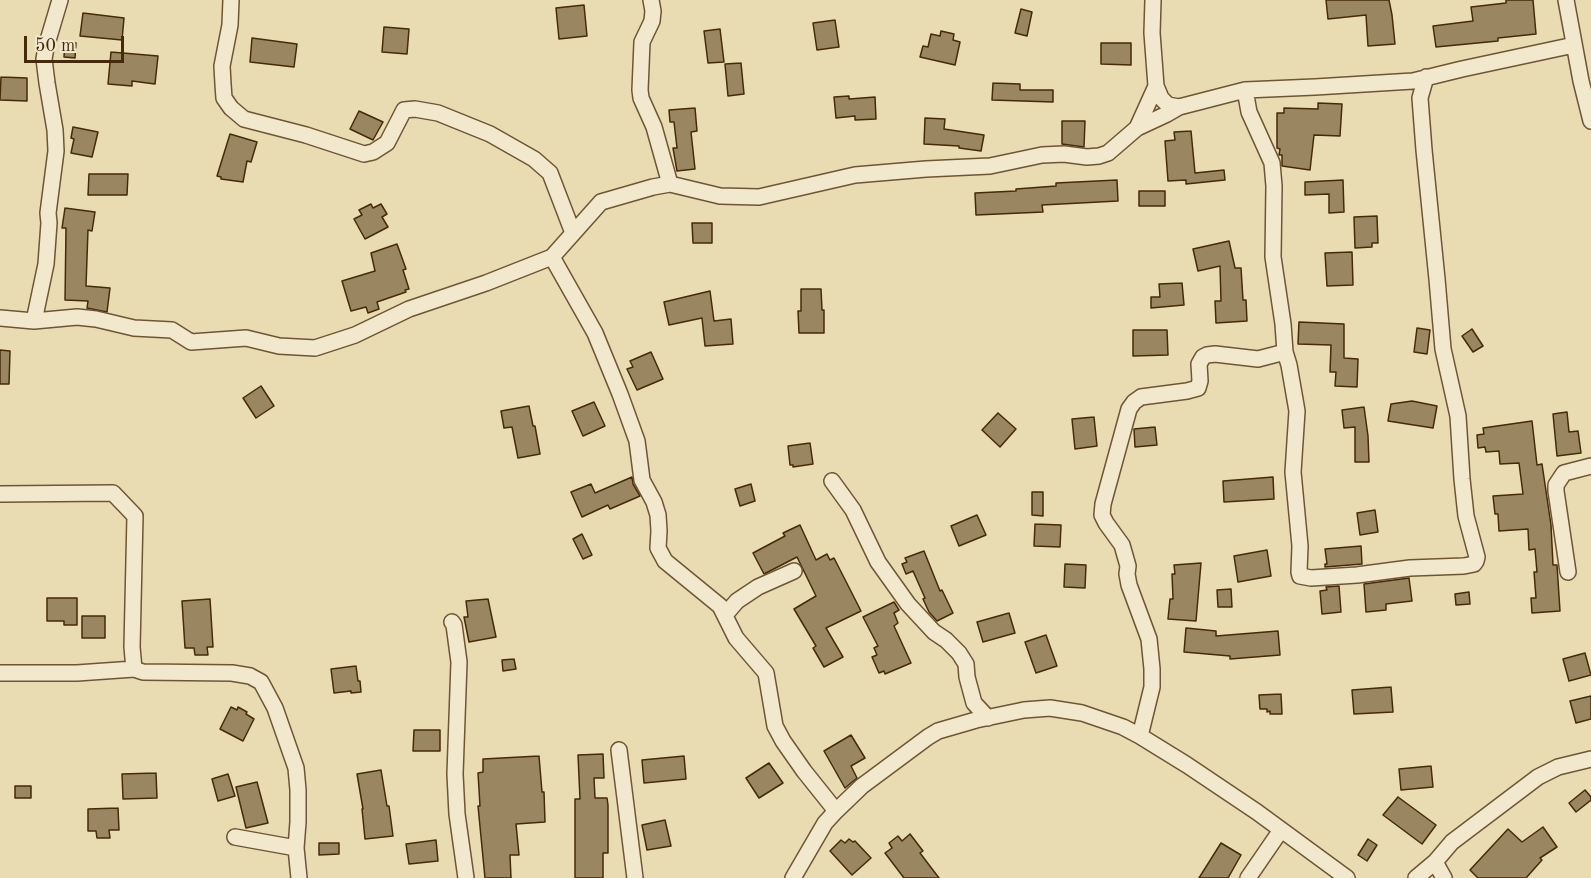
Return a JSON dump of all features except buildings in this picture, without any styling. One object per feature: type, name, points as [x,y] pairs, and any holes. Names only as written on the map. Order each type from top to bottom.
[{"type":"street","points":[[34,321],[46,264],[50,223],[48,213],[56,151],[44,59],[60,0]]},
{"type":"street","points":[[231,0],[230,25],[222,66],[224,98],[231,108],[244,119],[306,135],[364,154],[373,152],[387,143],[404,110],[415,109],[438,113],[490,134],[534,159],[550,172],[573,233]]},
{"type":"street","points":[[651,0],[652,21],[642,42],[640,90],[641,98],[654,127],[670,184]]},
{"type":"street","points":[[1153,0],[1152,33],[1156,86],[1161,98],[1168,105],[1179,107]]},
{"type":"street","points":[[1566,0],[1591,121]]},
{"type":"street","points":[[0,318],[34,321],[77,317],[134,327],[172,330],[191,342],[246,338],[279,346],[315,348],[355,335],[409,309],[486,283],[552,257],[601,202],[653,188],[670,184],[720,196],[759,197],[855,175],[990,166],[1042,155],[1099,156],[1108,153],[1137,128],[1179,107],[1245,90],[1413,81],[1574,45]]},
{"type":"street","points":[[1245,90],[1249,112],[1272,163],[1273,257],[1285,352],[1297,411],[1293,472],[1300,546],[1299,572],[1300,576],[1311,578],[1357,575],[1410,567],[1464,566],[1474,564],[1477,557],[1466,516],[1458,416],[1443,349],[1420,98],[1426,78]]},
{"type":"street","points":[[1137,128],[1156,86]]},
{"type":"street","points":[[552,257],[596,333],[624,403],[637,441],[642,480],[658,515],[658,548],[664,561],[720,606],[736,638],[766,673],[773,720],[783,741],[837,811]]},
{"type":"street","points":[[1140,736],[1152,687],[1149,639],[1129,585],[1126,574],[1128,566],[1122,545],[1102,515],[1129,409],[1142,397],[1187,391],[1198,387],[1199,364],[1207,354],[1258,359],[1285,352]]},
{"type":"street","points":[[1568,572],[1556,484],[1564,473],[1591,466]]},
{"type":"street","points":[[832,481],[853,510],[878,562],[902,595],[934,632],[959,653],[966,664],[974,703],[988,718]]},
{"type":"street","points":[[0,494],[113,493],[135,516],[132,647],[134,669]]},
{"type":"street","points":[[725,615],[737,600],[758,587],[794,571]]},
{"type":"street","points":[[452,622],[459,662],[455,774],[466,878]]},
{"type":"street","points":[[0,673],[77,673],[134,669],[144,672],[232,673],[250,676],[261,682],[275,708],[296,768],[298,790],[296,848],[299,878]]},
{"type":"street","points":[[793,878],[825,823],[862,786],[928,737],[938,731],[988,718],[1024,710],[1050,708],[1082,713],[1123,727],[1140,736],[1187,765],[1347,878]]},
{"type":"street","points":[[619,750],[635,878]]},
{"type":"street","points":[[1416,878],[1435,862],[1452,842],[1538,777],[1558,767],[1589,761]]},
{"type":"street","points":[[1248,878],[1281,830]]},
{"type":"street","points":[[235,837],[296,848]]},
{"type":"street","points":[[1435,862],[1444,878]]}]
